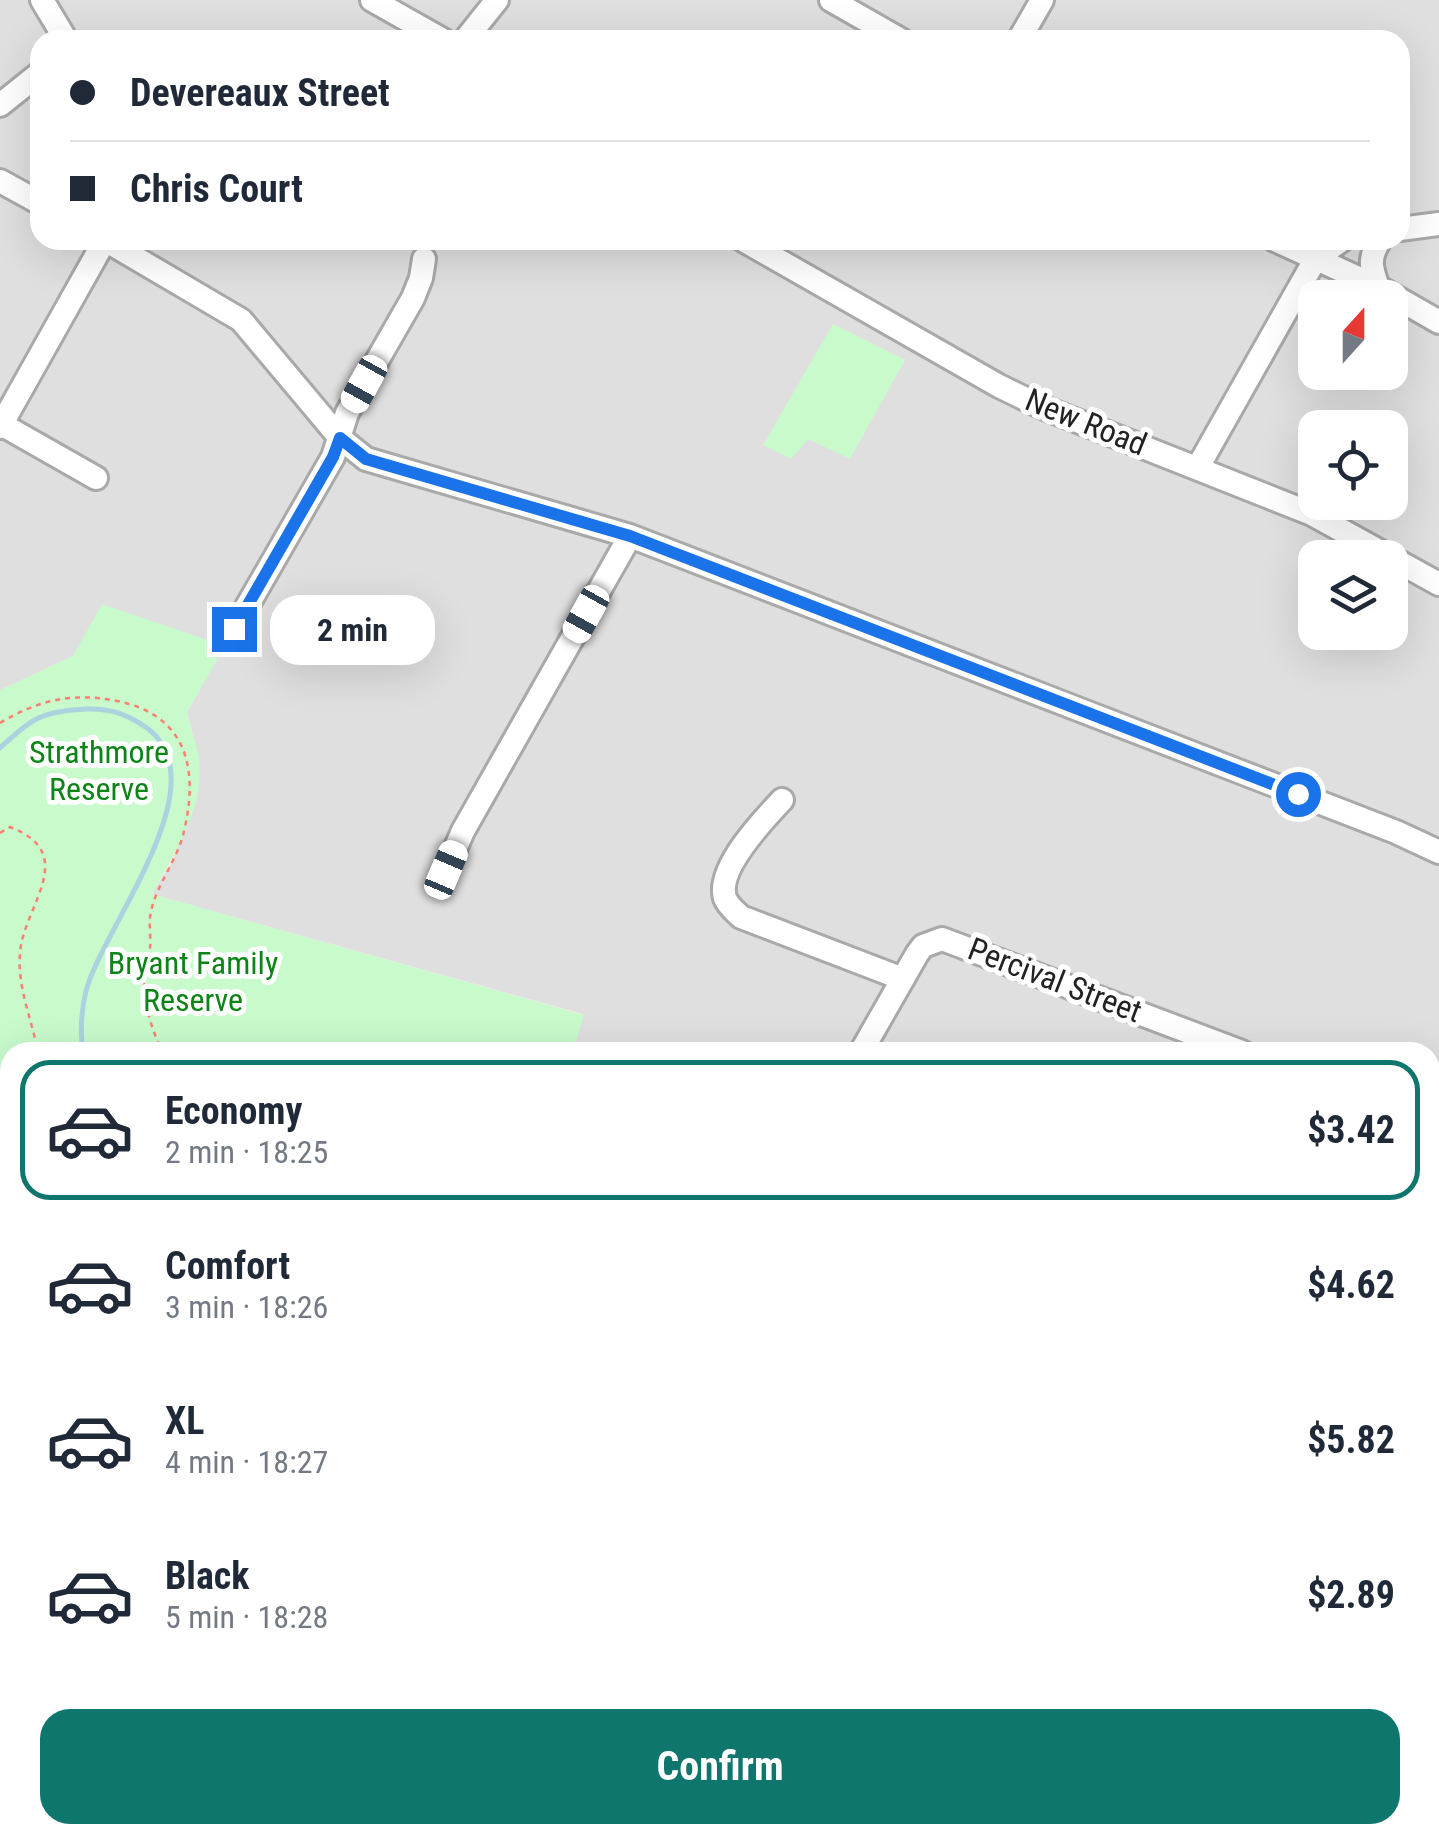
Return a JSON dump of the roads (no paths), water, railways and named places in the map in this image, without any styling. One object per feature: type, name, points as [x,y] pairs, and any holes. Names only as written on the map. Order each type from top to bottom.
[{"type":"street","points":[[42,0],[60,30]]},
{"type":"street","points":[[372,0],[425,30]]},
{"type":"street","points":[[473,30],[497,0]]},
{"type":"street","points":[[831,0],[884,30]]},
{"type":"street","points":[[1026,30],[1042,0]]},
{"type":"street","points":[[0,105],[30,82]]},
{"type":"street","points":[[0,181],[30,198]]},
{"type":"street","points":[[1410,228],[1439,224]]},
{"type":"street","points":[[96,478],[1,426],[99,250]]},
{"type":"street","points":[[122,250],[241,320],[340,438],[355,452],[382,465],[630,536],[1439,852]]},
{"type":"street","name":"New Road","points":[[761,250],[999,386],[1312,514],[1439,584]]},
{"type":"street","points":[[1198,467],[1327,250]]},
{"type":"street","points":[[1330,250],[1369,280]]},
{"type":"street","points":[[1374,250],[1370,266],[1375,280]]},
{"type":"street","points":[[234,629],[333,457],[347,412],[413,298],[424,259]]},
{"type":"street","points":[[1408,305],[1439,322]]},
{"type":"street","points":[[446,870],[463,831],[630,536]]},
{"type":"street","points":[[782,800],[740,851],[726,880],[726,900],[741,916],[903,979],[868,1042]]},
{"type":"street","name":"Percival Street","points":[[903,979],[923,946],[942,939],[952,940],[1216,1042]]},
{"type":"waterway","points":[[0,748],[39,718],[95,709],[117,713],[144,726],[165,750],[171,781],[165,817],[151,856],[86,991],[82,1042]]},
{"type":"park label","name":"Strathmore Reserve","points":[[99,770]]},
{"type":"park label","name":"Bryant Family Reserve","points":[[193,982]]}]
